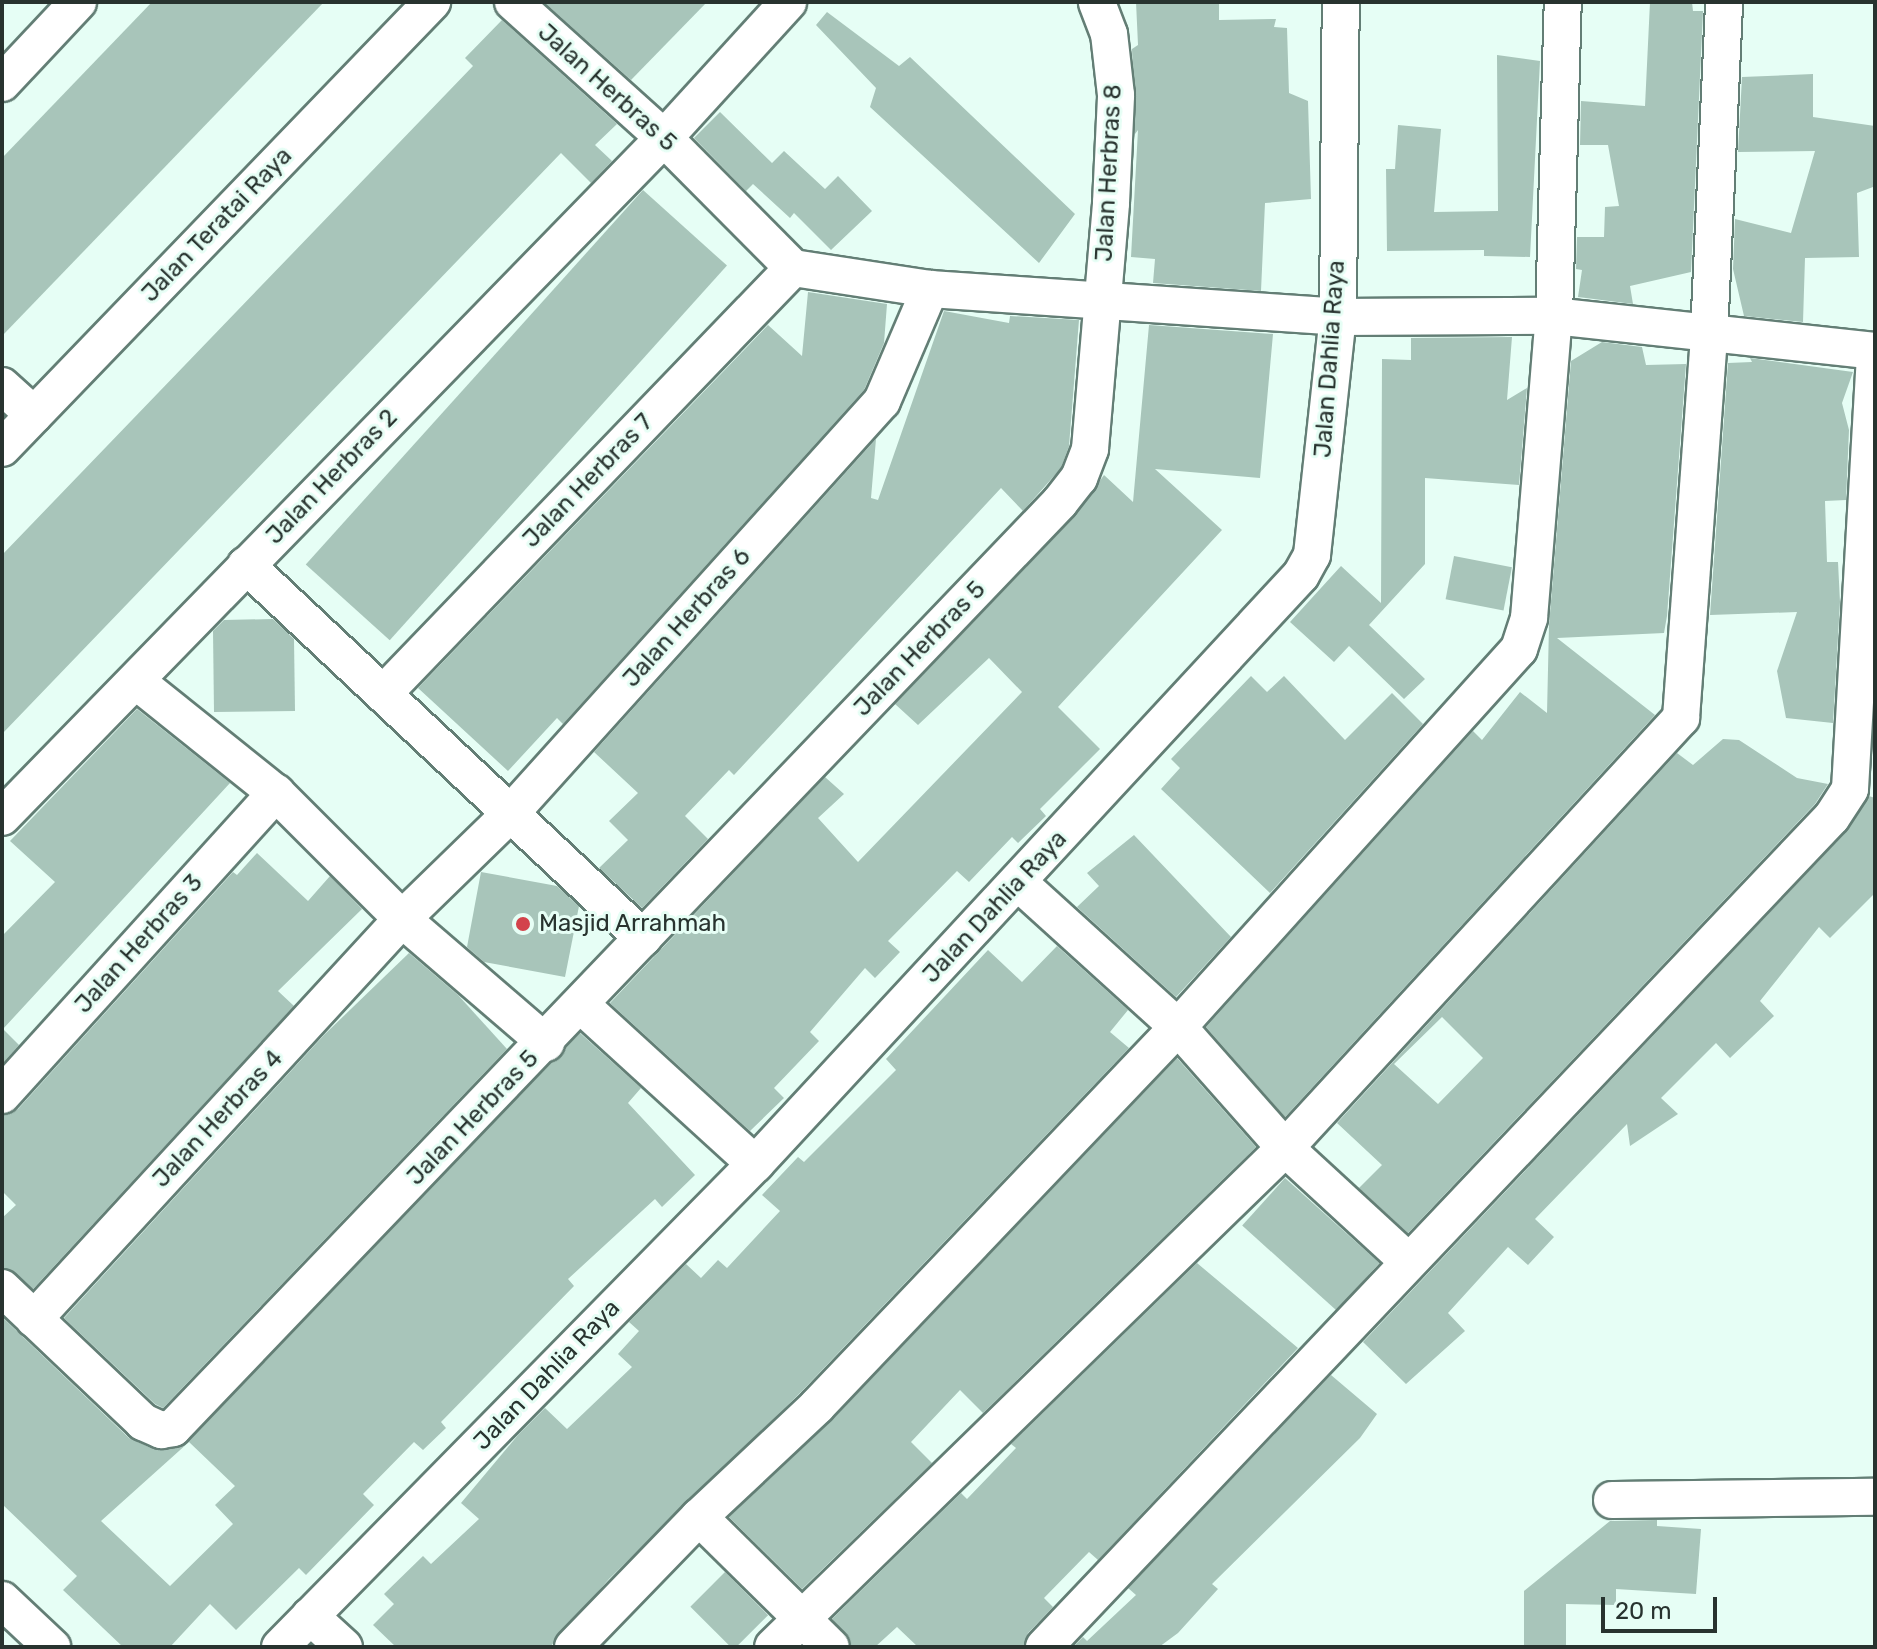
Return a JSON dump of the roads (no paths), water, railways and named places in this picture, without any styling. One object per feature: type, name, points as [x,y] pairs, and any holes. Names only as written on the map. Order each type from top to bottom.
[{"type":"street","points":[[2,83],[78,2]]},
{"type":"street","name":"Jalan Teratai Raya","points":[[2,448],[432,2]]},
{"type":"street","name":"Jalan Herbras 5","points":[[513,2],[664,138],[793,268]]},
{"type":"street","points":[[664,138],[788,2]]},
{"type":"street","name":"Jalan Herbras 8","points":[[1097,2],[1109,34],[1116,95],[1102,299]]},
{"type":"street","name":"Jalan Dahlia Raya","points":[[280,1647],[755,1164],[1019,883],[1301,575],[1312,555],[1338,317],[1341,2]]},
{"type":"street","points":[[573,1647],[699,1517],[817,1406],[1178,1027],[1519,649],[1529,618],[1554,316],[1563,2]]},
{"type":"street","points":[[773,1647],[803,1622],[1285,1148],[1681,718],[1709,335],[1724,2]]},
{"type":"street","name":"Jalan Herbras 2","points":[[2,817],[664,138]]},
{"type":"street","points":[[793,268],[930,289],[1338,317],[1554,316],[1875,353],[1850,789],[1832,817],[1044,1647]]},
{"type":"street","name":"Jalan Herbras 7","points":[[383,694],[793,268]]},
{"type":"street","name":"Jalan Herbras 6","points":[[402,919],[509,815],[882,401],[930,289]]},
{"type":"street","name":"Jalan Herbras 5","points":[[34,1319],[143,1422],[161,1430],[173,1428],[546,1043],[1079,478],[1090,449],[1102,299]]},
{"type":"street","points":[[2,386],[34,415]]},
{"type":"street","points":[[246,565],[643,938]]},
{"type":"street","points":[[136,681],[276,793],[402,919],[546,1043]]},
{"type":"street","name":"Jalan Herbras 3","points":[[2,1095],[276,793]]},
{"type":"street","points":[[1019,883],[1178,1027],[1285,1148],[1409,1262]]},
{"type":"street","name":"Jalan Herbras 4","points":[[34,1319],[402,919]]},
{"type":"street","points":[[581,1005],[755,1164]]},
{"type":"street","points":[[2,1288],[34,1319]]},
{"type":"street","points":[[1612,1500],[1875,1497]]},
{"type":"street","points":[[699,1517],[831,1647]]},
{"type":"street","points":[[2,1600],[52,1647]]},
{"type":"street","points":[[310,1616],[344,1647]]},
{"type":"place","name":"Masjid Arrahmah","points":[[523,924]]}]
